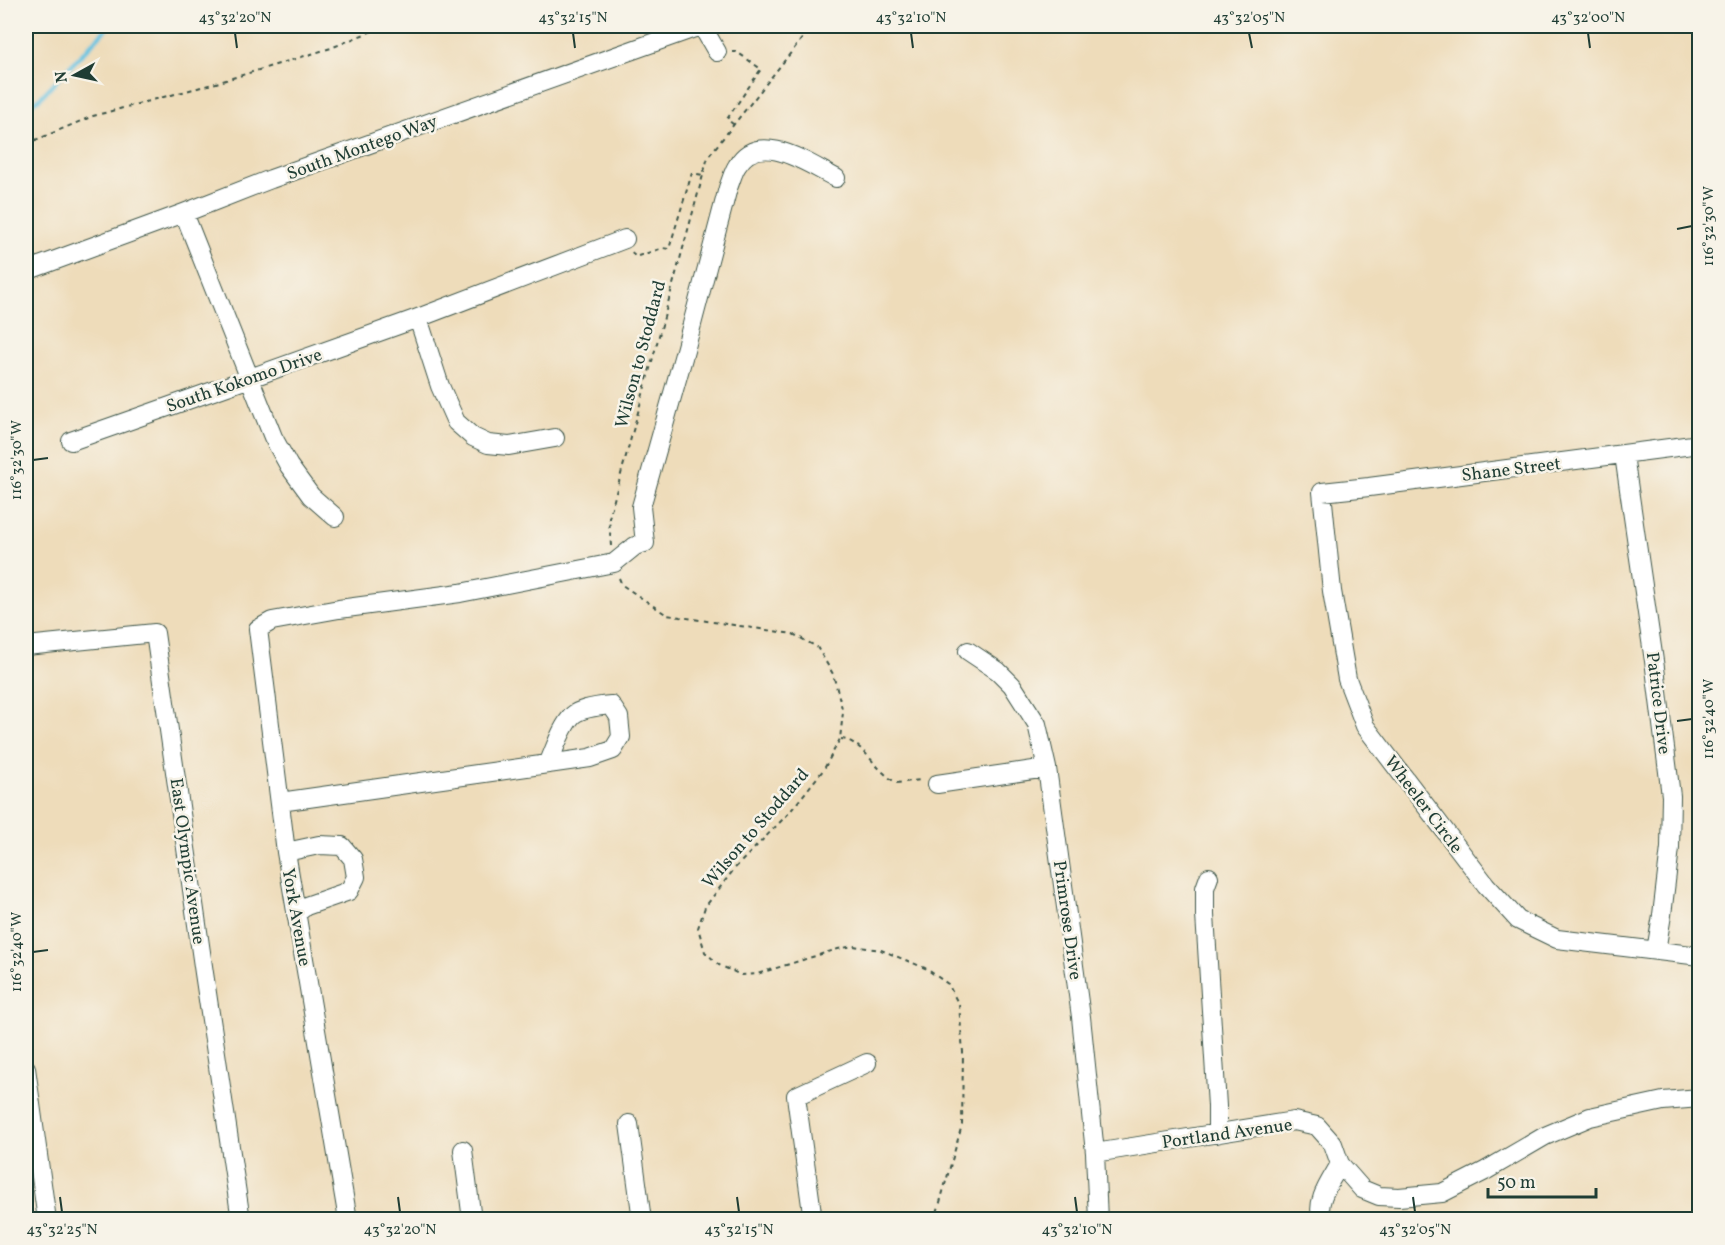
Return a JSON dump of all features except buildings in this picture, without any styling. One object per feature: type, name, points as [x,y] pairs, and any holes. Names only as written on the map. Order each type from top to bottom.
[{"type":"street","points":[[701,26],[717,52]]},
{"type":"street","name":"South Montego Way","points":[[26,271],[272,179],[701,26]]},
{"type":"street","points":[[614,563],[634,546],[645,543],[641,507],[728,188],[737,164],[747,155],[762,148],[782,151],[836,178]]},
{"type":"street","points":[[184,213],[273,437],[311,496],[335,517]]},
{"type":"street","name":"South Kokomo Drive","points":[[70,441],[418,318],[625,239]]},
{"type":"street","points":[[418,318],[440,386],[456,422],[473,437],[488,444],[509,446],[555,438]]},
{"type":"street","name":"Shane Street","points":[[1323,492],[1700,444]]},
{"type":"street","name":"Patrice Drive","points":[[1624,455],[1671,796],[1670,848],[1656,951]]},
{"type":"street","name":"Wheeler Circle","points":[[1323,492],[1332,591],[1347,679],[1365,726],[1486,885],[1518,920],[1557,939],[1700,956]]},
{"type":"street","name":"York Avenue","points":[[348,1220],[286,852],[258,629],[272,621],[339,609],[460,593],[614,563]]},
{"type":"street","name":"East Olympic Avenue","points":[[26,646],[155,633],[241,1220]]},
{"type":"street","name":"Primrose Drive","points":[[968,651],[998,671],[1012,685],[1037,724],[1047,768],[1081,1017],[1095,1153],[1098,1220]]},
{"type":"street","points":[[280,802],[549,764]]},
{"type":"street","points":[[937,784],[1047,768]]},
{"type":"street","points":[[286,852],[319,845],[342,846],[353,859],[356,877],[349,891],[306,906],[296,914]]},
{"type":"street","points":[[1209,877],[1206,888],[1205,915],[1217,1134]]},
{"type":"street","points":[[813,1220],[796,1096],[867,1063]]},
{"type":"street","points":[[26,1068],[47,1220]]},
{"type":"street","name":"Portland Avenue","points":[[1095,1153],[1294,1121],[1317,1126],[1333,1144],[1340,1164],[1362,1189],[1379,1196],[1400,1197],[1442,1193],[1545,1136],[1590,1117],[1663,1101],[1700,1098]]},
{"type":"street","points":[[629,1124],[642,1220]]},
{"type":"street","points":[[462,1150],[472,1220]]},
{"type":"street","points":[[1323,1220],[1319,1213],[1320,1203],[1340,1164]]},
{"type":"path","points":[[26,144],[93,116],[319,52],[384,26]]},
{"type":"path","name":"Wilson to Stoddard","points":[[812,26],[708,157],[609,518],[610,543],[622,585],[667,615],[793,634],[817,647],[833,674],[843,712],[840,739],[824,769],[789,813],[735,868],[705,906],[699,928],[705,951],[719,966],[741,975],[757,974],[853,946],[881,950],[925,968],[948,984],[959,1005],[963,1052],[962,1125],[935,1220]]},
{"type":"path","points":[[717,52],[737,52],[761,69],[727,119],[734,125]]},
{"type":"path","points":[[625,239],[634,257],[663,248],[669,249],[692,173],[703,175]]},
{"type":"path","points":[[840,739],[847,739],[859,747],[884,774],[896,783],[928,780],[937,784]]},
{"type":"waterway","points":[[26,105],[38,100],[109,26]]}]
